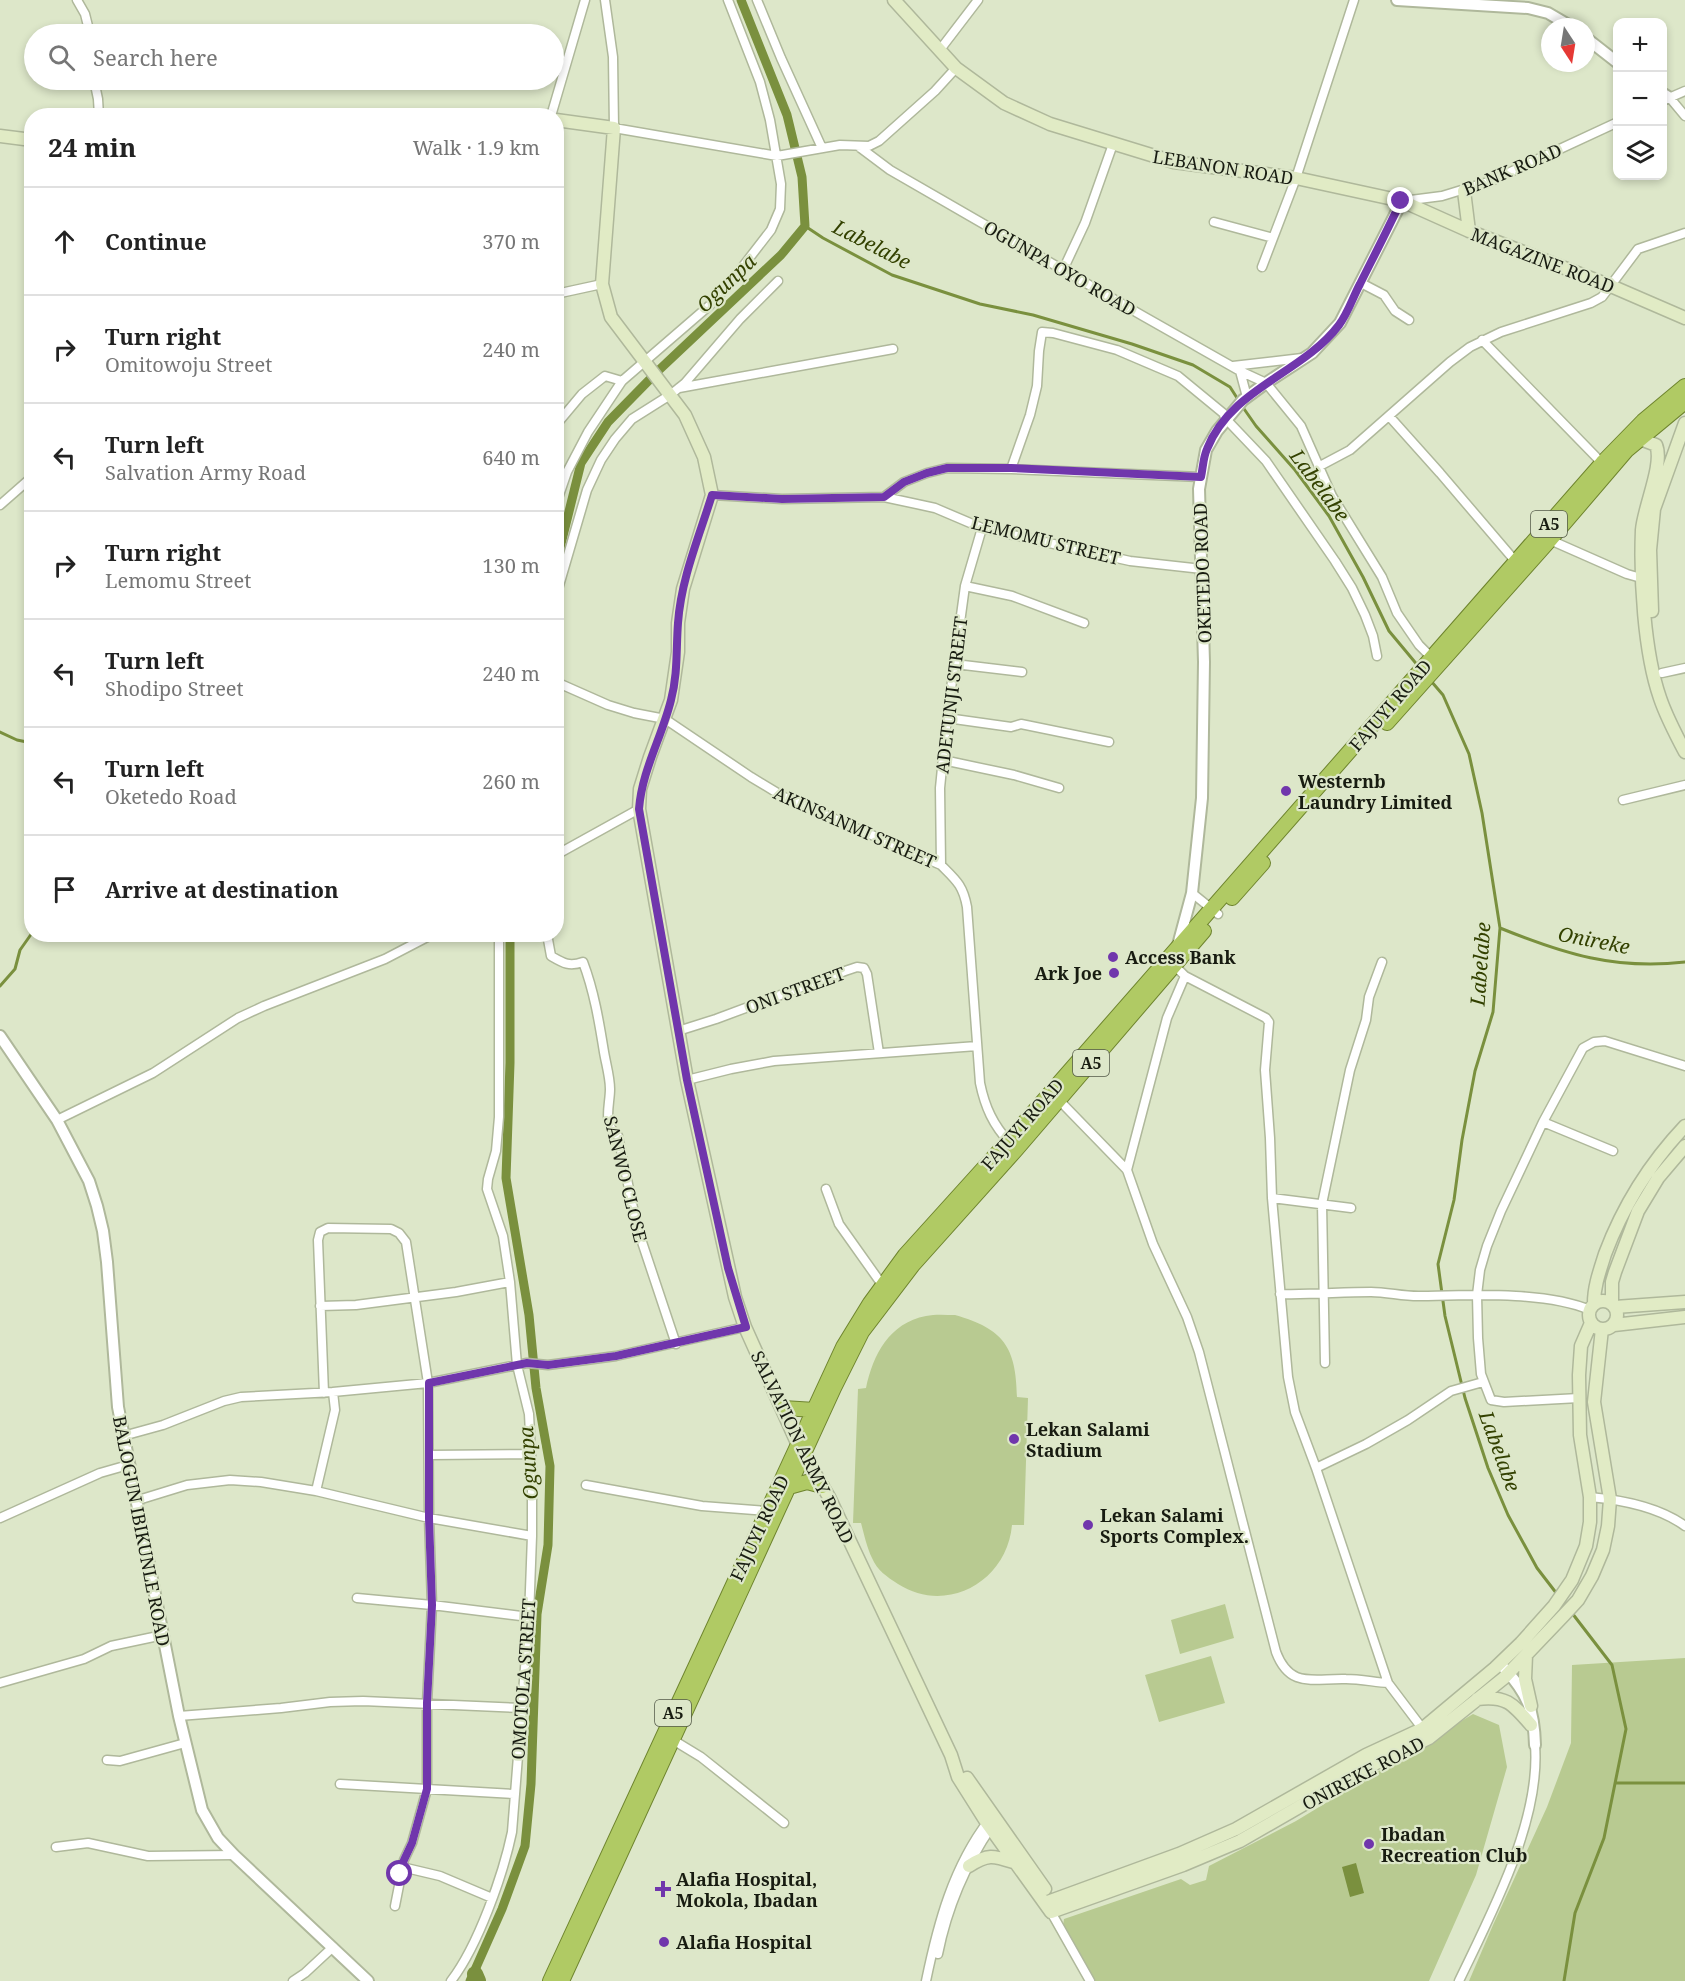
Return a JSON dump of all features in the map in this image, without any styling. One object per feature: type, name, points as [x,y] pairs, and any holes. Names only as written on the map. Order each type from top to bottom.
[{"type":"highway","name":"FAJUYI ROAD","points":[[550,1981],[767,1511],[801,1451],[862,1332],[913,1265],[1012,1145],[1174,965],[1215,911],[1410,690],[1602,463],[1642,421],[1683,400]]},
{"type":"highway","name":"FAJUYI ROAD","points":[[1432,664],[1550,540],[1626,450],[1683,400]]},
{"type":"highway","name":"FAJUYI ROAD","points":[[1055,1096],[1178,946],[1215,911]]},
{"type":"highway","name":"FAJUYI ROAD","points":[[562,1981],[789,1488],[815,1410],[843,1347],[865,1310],[905,1255],[1012,1145]]},
{"type":"highway","points":[[783,1408],[815,1410]]},
{"type":"highway","points":[[789,1488],[807,1482],[822,1486]]},
{"type":"main road","name":"LEBANON ROAD","points":[[894,0],[956,68],[1004,103],[1050,124],[1174,162],[1296,178],[1401,201]]},
{"type":"main road","points":[[564,121],[614,128]]},
{"type":"main road","name":"SALVATION ARMY ROAD","points":[[614,128],[602,284],[611,317],[646,363],[671,390],[685,415],[704,457],[712,495],[683,589],[678,623],[676,675],[671,700],[640,789],[639,809],[687,1080],[728,1268],[746,1327],[801,1451],[822,1486],[951,1755],[1016,1863],[1052,1906]]},
{"type":"main road","points":[[0,136],[24,139]]},
{"type":"main road","points":[[1464,191],[1469,231]]},
{"type":"main road","name":"MAGAZINE ROAD","points":[[1401,201],[1469,231],[1611,286],[1685,318]]},
{"type":"main road","points":[[1685,423],[1654,508],[1650,550],[1652,621],[1667,695],[1685,736]]},
{"type":"main road","points":[[1640,439],[1656,445],[1659,452],[1659,461],[1642,527],[1641,578],[1651,660],[1660,698],[1685,752]]},
{"type":"main road","name":"ONIREKE ROAD","points":[[1052,1906],[1236,1829],[1366,1755],[1426,1734],[1476,1700],[1559,1611],[1578,1600],[1603,1550],[1610,1499],[1594,1402],[1598,1318],[1594,1291],[1612,1235],[1628,1201],[1663,1149],[1685,1126]]},
{"type":"main road","points":[[1598,1318],[1618,1316],[1614,1305],[1612,1282],[1638,1211],[1658,1178],[1685,1146]]},
{"type":"main road","points":[[1598,1318],[1600,1301],[1614,1305],[1685,1302]]},
{"type":"main road","points":[[1598,1318],[1685,1317]]},
{"type":"main road","name":"ONIREKE ROAD","points":[[1426,1734],[1502,1671],[1526,1655],[1559,1611],[1565,1590],[1572,1580],[1586,1546],[1590,1522],[1590,1497],[1580,1436],[1581,1346],[1598,1318]]},
{"type":"main road","points":[[1526,1655],[1525,1679],[1531,1706]]},
{"type":"main road","points":[[1476,1700],[1501,1698],[1518,1710],[1531,1725]]},
{"type":"main road","name":"SALVATION ARMY ROAD","points":[[992,1821],[1052,1906]]},
{"type":"main road","points":[[969,1866],[983,1857],[997,1857],[1016,1863]]},
{"type":"street","points":[[77,0],[88,24]]},
{"type":"street","points":[[564,70],[585,0]]},
{"type":"street","points":[[605,0],[614,57],[614,128],[781,155],[840,145],[869,146],[879,141],[935,91],[956,68]]},
{"type":"street","points":[[564,483],[588,432],[622,381],[646,363],[710,305],[771,230],[780,209],[781,155],[760,82],[728,0]]},
{"type":"street","points":[[757,0],[818,148]]},
{"type":"street","points":[[939,51],[978,0]]},
{"type":"street","points":[[1262,267],[1296,178],[1354,0]]},
{"type":"street","points":[[1397,0],[1528,8],[1548,13],[1557,18]]},
{"type":"street","points":[[1595,45],[1613,60]]},
{"type":"street","points":[[96,90],[99,108]]},
{"type":"street","points":[[552,108],[558,90]]},
{"type":"street","points":[[1667,96],[1685,91]]},
{"type":"street","points":[[1667,99],[1685,116]]},
{"type":"street","name":"BANK ROAD","points":[[1401,201],[1464,191],[1491,181],[1613,124]]},
{"type":"street","points":[[1063,270],[1085,223],[1113,144]]},
{"type":"street","name":"OGUNPA OYO ROAD","points":[[858,146],[890,170],[1063,270],[1266,382]]},
{"type":"street","name":"OKETEDO ROAD","points":[[1178,946],[1192,893],[1199,837],[1204,757],[1199,489],[1206,450],[1227,417],[1245,399],[1266,382],[1306,357],[1327,339],[1340,323],[1401,201]]},
{"type":"street","points":[[1214,222],[1273,238]]},
{"type":"street","points":[[1318,467],[1350,450],[1450,362],[1482,340],[1591,303],[1602,297],[1638,249],[1685,233]]},
{"type":"street","points":[[564,568],[587,489],[601,460],[632,419],[671,390],[778,281]]},
{"type":"street","points":[[1360,283],[1384,295],[1395,311],[1409,320]]},
{"type":"street","points":[[564,292],[602,284]]},
{"type":"street","points":[[1011,468],[1030,415],[1037,386],[1042,332],[1117,350],[1178,376],[1223,413],[1266,460],[1352,588],[1373,636],[1377,656]]},
{"type":"street","points":[[1482,340],[1602,463]]},
{"type":"street","points":[[671,390],[893,349]]},
{"type":"street","points":[[1245,399],[1237,368],[1306,357]]},
{"type":"street","points":[[564,415],[582,394],[605,376],[622,381]]},
{"type":"street","points":[[1266,382],[1301,426],[1332,496],[1382,577],[1397,614],[1432,664]]},
{"type":"street","points":[[1389,416],[1516,562]]},
{"type":"street","points":[[884,497],[904,482],[947,468],[1011,468],[1201,477]]},
{"type":"street","points":[[0,505],[24,484]]},
{"type":"street","name":"LEMOMU STREET","points":[[712,495],[782,499],[884,497],[935,508],[982,528],[1130,561],[1202,569]]},
{"type":"street","name":"ADETUNJI STREET","points":[[941,865],[939,821],[947,718],[965,586],[982,528]]},
{"type":"street","points":[[1550,540],[1641,578]]},
{"type":"street","points":[[965,586],[1012,596],[1084,623]]},
{"type":"street","points":[[955,664],[1022,672]]},
{"type":"street","points":[[1662,673],[1685,668]]},
{"type":"street","points":[[564,686],[608,705],[665,719]]},
{"type":"street","points":[[947,718],[1011,727],[1021,724],[1109,742]]},
{"type":"street","name":"AKINSANMI STREET","points":[[665,719],[784,797],[941,865],[964,891],[980,1083],[984,1101],[998,1131],[1012,1145]]},
{"type":"street","points":[[943,760],[1014,775],[1059,788]]},
{"type":"street","points":[[1623,800],[1685,785]]},
{"type":"street","points":[[564,851],[639,809]]},
{"type":"street","points":[[1192,893],[1215,911]]},
{"type":"street","points":[[57,1120],[153,1073],[238,1018],[386,959],[418,942]]},
{"type":"street","name":"OMOTOLA STREET","points":[[451,1981],[475,1939],[506,1862],[512,1832],[529,1617],[532,1536],[529,1414],[517,1365],[510,1282],[503,1236],[487,1189],[496,1151],[499,1117],[499,942]]},
{"type":"street","name":"SANWO CLOSE","points":[[549,942],[552,956],[573,966],[582,962],[590,980],[610,1088],[607,1117],[613,1133],[618,1136],[637,1227],[676,1344]]},
{"type":"street","points":[[1324,1363],[1325,1295],[1322,1204],[1350,1070],[1366,1020],[1369,998],[1382,962]]},
{"type":"street","points":[[1174,965],[1185,976],[1266,1018],[1269,1022],[1265,1070],[1272,1198],[1288,1377],[1295,1412],[1388,1683],[1426,1734]]},
{"type":"street","name":"ONI STREET","points":[[678,1031],[857,967],[864,968],[867,974],[879,1053]]},
{"type":"street","points":[[1127,1170],[1167,1018],[1185,976]]},
{"type":"street","name":"BALOGUN IBIKUNLE ROAD","points":[[0,1036],[57,1120],[88,1181],[103,1231],[115,1381],[123,1436],[184,1743],[202,1810],[218,1838],[234,1855],[368,1981]]},
{"type":"street","points":[[1579,1398],[1504,1402],[1491,1400],[1483,1382],[1478,1338],[1477,1295],[1480,1270],[1487,1246],[1543,1122],[1583,1048],[1594,1042],[1605,1041],[1685,1066]]},
{"type":"street","points":[[687,1080],[774,1061],[977,1046]]},
{"type":"street","points":[[1055,1096],[1127,1170],[1153,1244],[1187,1317],[1199,1352],[1281,1666],[1293,1676],[1308,1680],[1347,1679],[1388,1683]]},
{"type":"street","points":[[1543,1122],[1613,1151]]},
{"type":"street","points":[[826,1189],[839,1224],[870,1271],[883,1286]]},
{"type":"street","points":[[1272,1198],[1351,1208]]},
{"type":"street","points":[[316,1491],[335,1410],[329,1392],[320,1306],[318,1240],[320,1232],[328,1228],[392,1229],[399,1233],[406,1242],[429,1383],[429,1518],[432,1605],[427,1703],[427,1789],[412,1843],[402,1868],[395,1906]]},
{"type":"street","points":[[320,1306],[356,1305],[456,1292],[510,1282]]},
{"type":"street","points":[[1280,1294],[1325,1295],[1373,1292],[1419,1296],[1477,1295],[1550,1299],[1573,1303],[1598,1318]]},
{"type":"street","points":[[123,1436],[163,1425],[224,1401],[253,1396],[429,1383],[527,1363],[548,1365],[616,1356],[746,1327]]},
{"type":"street","points":[[1316,1468],[1366,1444],[1408,1420],[1451,1391],[1483,1382]]},
{"type":"street","points":[[430,1455],[531,1454]]},
{"type":"street","points":[[0,1518],[100,1473],[128,1465]]},
{"type":"street","points":[[135,1501],[187,1485],[230,1480],[261,1482],[316,1491],[429,1518],[532,1536]]},
{"type":"street","points":[[586,1485],[702,1506],[767,1511]]},
{"type":"street","points":[[1590,1497],[1610,1499],[1656,1511],[1685,1526]]},
{"type":"street","points":[[357,1598],[529,1617]]},
{"type":"street","points":[[0,1683],[84,1659],[111,1646],[163,1635]]},
{"type":"street","points":[[1502,1671],[1531,1706],[1535,1719],[1535,1745]]},
{"type":"street","points":[[1458,1981],[1510,1866],[1528,1813],[1537,1763],[1531,1725],[1521,1701],[1502,1671]]},
{"type":"street","points":[[179,1716],[330,1702],[427,1703],[521,1708]]},
{"type":"street","points":[[673,1740],[701,1757],[784,1823]]},
{"type":"street","points":[[107,1760],[120,1761],[184,1743]]},
{"type":"street","points":[[340,1784],[514,1794]]},
{"type":"street","points":[[932,1981],[953,1901],[992,1821]]},
{"type":"street","points":[[926,1981],[943,1909],[967,1854],[992,1821]]},
{"type":"street","points":[[56,1847],[88,1843],[148,1856],[234,1855]]},
{"type":"street","points":[[402,1868],[440,1876],[492,1899]]},
{"type":"street","points":[[1052,1906],[1065,1938],[1090,1981]]},
{"type":"street","points":[[292,1981],[305,1973],[333,1947]]},
{"type":"shaded area","points":[[955,1315],[985,1327],[1004,1342],[1014,1365],[1017,1397],[1028,1398],[1024,1525],[1012,1525],[1008,1545],[999,1563],[986,1577],[971,1588],[954,1594],[935,1596],[916,1593],[883,1573],[870,1554],[861,1523],[853,1523],[858,1389],[866,1388],[878,1353],[893,1333],[902,1326],[926,1316]]},
{"type":"shaded area","points":[[1225,1604],[1234,1638],[1180,1654],[1171,1620]]},
{"type":"shaded area","points":[[1211,1656],[1225,1703],[1159,1722],[1145,1675]]},
{"type":"shaded area","points":[[1685,1658],[1685,1981],[1469,1981],[1547,1807],[1571,1743],[1572,1665]]},
{"type":"shaded area","name":"Ibadan Recreation Club","points":[[1473,1714],[1499,1725],[1507,1767],[1476,1875],[1429,1981],[1092,1981],[1062,1933],[1064,1919],[1181,1879],[1190,1885],[1206,1880],[1209,1866],[1296,1821]]},
{"type":"shaded area","points":[[1356,1863],[1364,1893],[1350,1897],[1342,1867]]},
{"type":"waterway","name":"Ogunpa","points":[[564,532],[581,463],[608,422],[659,370],[781,255],[805,226],[802,177],[787,115],[741,0]]},
{"type":"waterway","name":"Labelabe","points":[[805,226],[892,275],[980,304],[1033,315],[1132,344],[1193,365],[1230,387],[1239,401]]},
{"type":"waterway","name":"Labelabe","points":[[1242,406],[1256,426],[1295,470],[1329,516],[1363,577],[1389,631],[1419,667]]},
{"type":"waterway","name":"Labelabe","points":[[1431,681],[1443,695],[1469,754],[1482,813],[1500,928],[1493,1012],[1475,1071],[1454,1200],[1438,1264],[1445,1316],[1465,1398],[1488,1468],[1508,1515],[1537,1568],[1557,1594]]},
{"type":"waterway","points":[[0,732],[24,741]]},
{"type":"waterway","name":"Onireke","points":[[1500,928],[1590,958],[1636,964],[1685,962]]},
{"type":"waterway","points":[[0,986],[15,969],[20,950],[26,942]]},
{"type":"waterway","name":"Ogunpa","points":[[470,1981],[502,1909],[525,1846],[531,1784],[537,1614],[548,1545],[550,1466],[536,1388],[529,1315],[506,1178],[510,1063],[510,942]]},
{"type":"waterway","name":"Labelabe","points":[[1564,1981],[1575,1913],[1604,1838],[1626,1729],[1612,1665],[1572,1613]]},
{"type":"waterway","points":[[1615,1783],[1685,1783]]},
{"type":"waterway","points":[[475,1974],[478,1981]]},
{"type":"place","name":"Westernb Laundry Limited","points":[[1286,791]]},
{"type":"place","name":"Access Bank","points":[[1113,957]]},
{"type":"place","name":"Ark Joe","points":[[1114,973]]},
{"type":"place","name":"Lekan Salami Stadium","points":[[1014,1439]]},
{"type":"place","name":"Lekan Salami Sports Complex.","points":[[1088,1525]]},
{"type":"place","name":"Ibadan Recreation Club","points":[[1369,1844]]},
{"type":"place","name":"Alafia Hospital, Mokola, Ibadan","points":[[663,1889]]},
{"type":"place","name":"Alafia Hospital","points":[[664,1942]]},
{"type":"route","points":[[400,1874],[412,1843],[427,1789],[427,1703],[432,1605],[429,1518],[429,1383],[527,1363],[548,1365],[616,1356],[746,1327],[728,1268],[687,1080],[639,809],[640,789],[671,700],[676,675],[678,623],[683,589],[712,495],[782,499],[884,497],[904,482],[947,468],[1126,472],[1201,477],[1206,450],[1217,431],[1243,400],[1266,382],[1312,353],[1340,323],[1401,201]]}]
